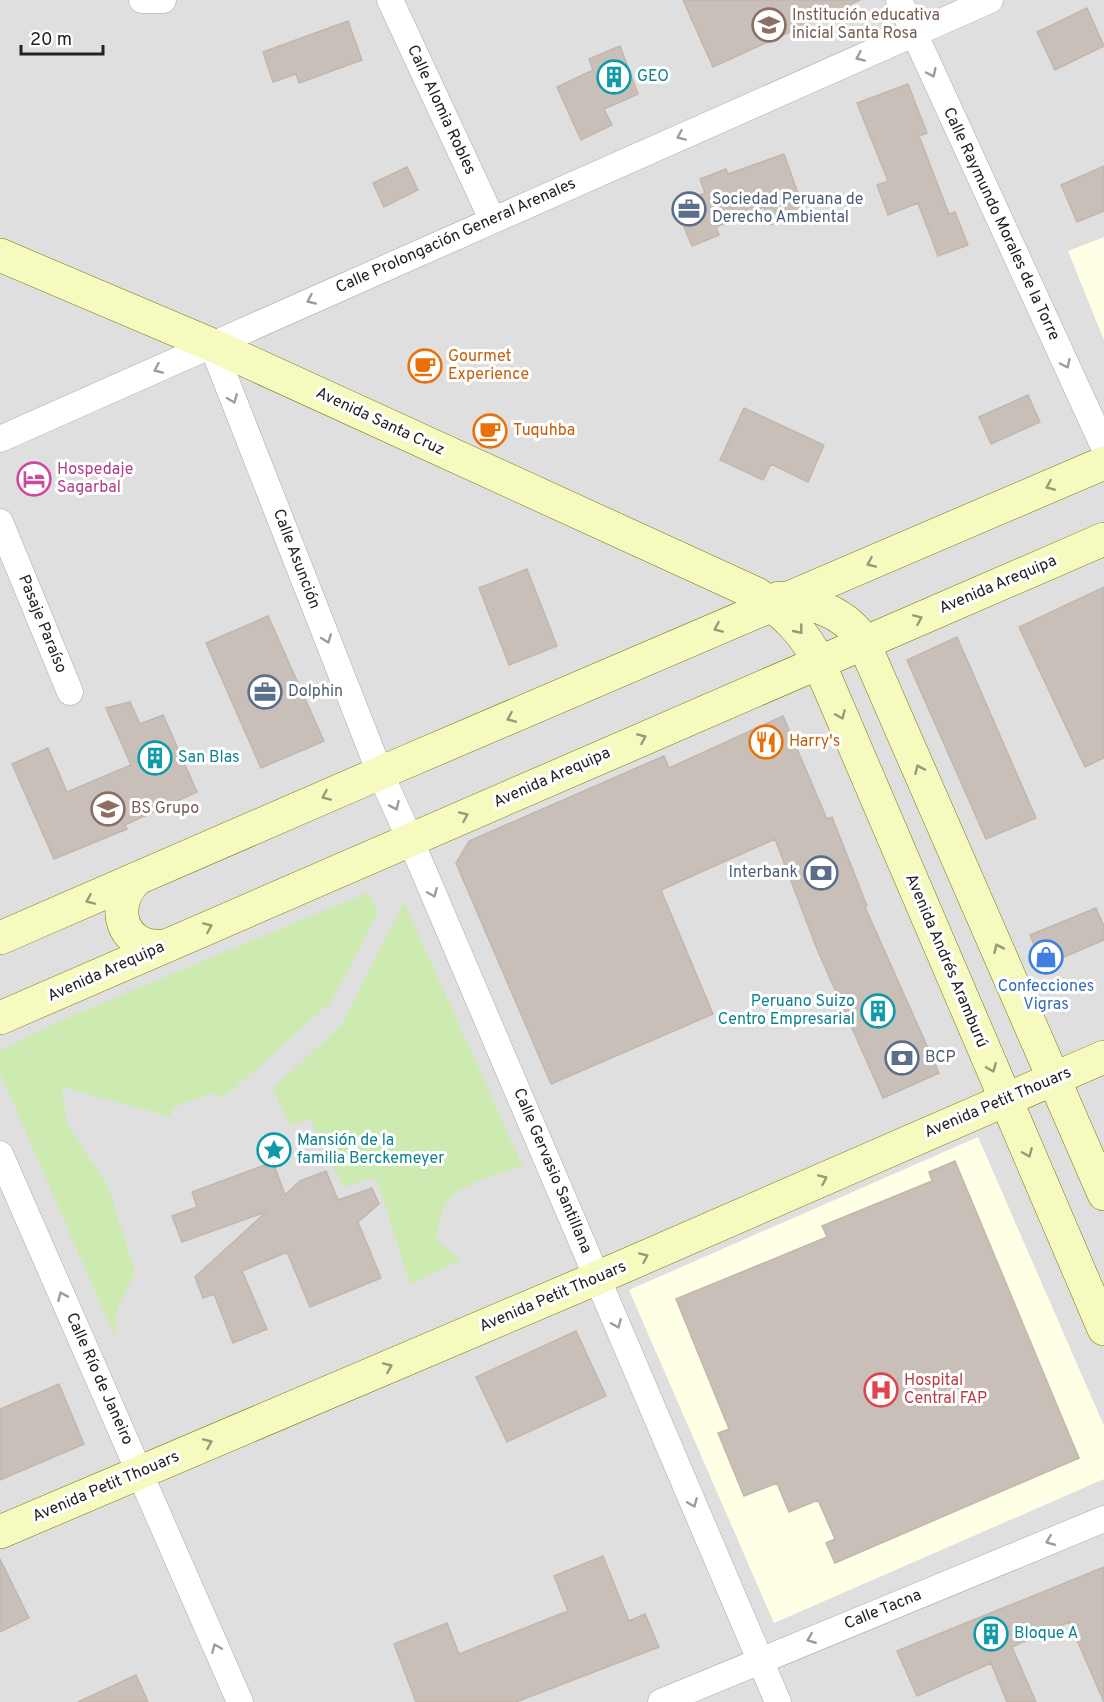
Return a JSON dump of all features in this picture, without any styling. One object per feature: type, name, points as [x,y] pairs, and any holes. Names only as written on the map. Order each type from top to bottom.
[{"type":"main road","name":"Avenida Santa Cruz","points":[[0,255],[212,345],[772,599]]},
{"type":"main road","points":[[0,938],[772,599],[1104,464]]},
{"type":"main road","name":"Avenida Arequipa","points":[[0,1018],[818,661],[1104,539]]},
{"type":"main road","points":[[772,599],[808,604],[836,613],[851,624],[864,642],[1104,1194]]},
{"type":"main road","name":"Avenida Andrés Aramburú","points":[[772,599],[797,627],[818,661],[1104,1329]]},
{"type":"main road","points":[[136,880],[124,895],[121,908],[122,920],[128,932],[143,944],[163,947]]},
{"type":"main road","name":"Avenida Petit Thouars","points":[[0,1532],[597,1278],[1104,1057]]},
{"type":"street","points":[[142,0],[163,0]]},
{"type":"street","name":"Calle Alomia Robles","points":[[390,0],[492,219]]},
{"type":"street","name":"Calle Raymundo Morales de la Torre","points":[[899,0],[1104,447]]},
{"type":"street","name":"Calle Prolongación General Arenales","points":[[0,439],[990,0]]},
{"type":"street","name":"Calle Asunción","points":[[212,345],[380,773]]},
{"type":"street","name":"Pasaje Paraíso","points":[[0,522],[70,692]]},
{"type":"street","name":"Calle Gervasio Santillana","points":[[380,773],[778,1702]]},
{"type":"street","name":"Calle Río de Janeiro","points":[[0,1154],[240,1702]]},
{"type":"street","name":"Calle Tacna","points":[[661,1702],[1104,1519]]},
{"type":"shaded area","points":[[0,0],[1104,0],[1104,1702],[0,1702]]},
{"type":"shaded area","points":[[1104,237],[1104,340],[1068,251]]},
{"type":"shaded area","name":"Hospital Central FAP","points":[[978,1137],[1104,1426],[1104,1479],[774,1623],[629,1290]]},
{"type":"green space","points":[[369,892],[378,913],[331,1002],[234,1089],[221,1097],[213,1093],[172,1108],[171,1117],[62,1087],[67,1123],[108,1186],[135,1272],[118,1307],[114,1335],[0,1073],[0,1051],[62,1020]]},
{"type":"green space","points":[[404,902],[523,1167],[479,1181],[457,1192],[449,1199],[442,1211],[436,1240],[461,1260],[410,1284],[376,1177],[343,1187],[310,1119],[290,1125],[273,1089],[342,1024]]},
{"type":"building","points":[[683,0],[860,0],[713,67]]},
{"type":"building","points":[[1087,8],[1104,46],[1055,70],[1037,32]]},
{"type":"building","points":[[348,21],[362,60],[299,83],[296,74],[273,82],[263,52]]},
{"type":"building","points":[[620,46],[638,94],[604,109],[612,125],[581,140],[557,87],[593,70],[589,59]]},
{"type":"building","points":[[908,84],[927,133],[919,136],[949,214],[955,212],[968,245],[938,256],[918,203],[888,215],[877,185],[888,181],[857,103]]},
{"type":"building","points":[[784,154],[805,213],[770,225],[764,207],[716,227],[719,235],[692,246],[675,205],[705,193],[700,179],[726,169],[728,174]]},
{"type":"building","points":[[1104,166],[1104,211],[1077,222],[1061,185]]},
{"type":"building","points":[[407,167],[418,190],[384,207],[373,183]]},
{"type":"building","points":[[1028,395],[1040,422],[991,444],[979,417]]},
{"type":"building","points":[[744,408],[824,445],[808,482],[771,464],[763,480],[720,460]]},
{"type":"building","points":[[527,569],[557,646],[509,665],[479,588]]},
{"type":"building","points":[[1104,587],[1104,758],[1085,767],[1019,627]]},
{"type":"building","name":"Dolphin","points":[[268,616],[324,741],[261,768],[206,643]]},
{"type":"building","points":[[957,637],[1036,818],[986,839],[907,660]]},
{"type":"building","points":[[130,702],[140,724],[163,715],[197,792],[125,825],[127,829],[54,859],[12,764],[48,748],[67,792],[131,765],[106,708]]},
{"type":"building","points":[[783,716],[827,819],[832,817],[867,906],[865,907],[939,1073],[883,1098],[817,949],[775,839],[661,890],[713,1014],[551,1084],[456,863],[469,841],[664,756],[669,768]]},
{"type":"building","points":[[1096,908],[1104,926],[1104,940],[1043,966],[1030,935]]},
{"type":"building","name":"Hospital Central FAP","points":[[955,1161],[1079,1458],[835,1563],[826,1543],[835,1539],[818,1500],[789,1512],[777,1483],[744,1496],[718,1433],[729,1429],[676,1299],[827,1237],[822,1226],[932,1181],[929,1172]]},
{"type":"building","points":[[273,1162],[285,1195],[300,1181],[326,1171],[338,1200],[372,1188],[379,1204],[358,1222],[381,1278],[310,1307],[287,1252],[242,1271],[267,1329],[233,1343],[214,1294],[203,1298],[195,1277],[266,1212],[182,1242],[172,1216],[197,1207],[192,1192]]},
{"type":"building","points":[[576,1331],[606,1396],[507,1442],[476,1377]]},
{"type":"building","points":[[59,1384],[84,1444],[0,1480],[0,1409]]},
{"type":"building","points":[[603,1556],[629,1621],[645,1614],[659,1647],[516,1702],[416,1702],[394,1644],[447,1623],[459,1654],[568,1611],[554,1576]]},
{"type":"building","points":[[0,1559],[29,1618],[0,1632]]},
{"type":"building","name":"Bloque A","points":[[1104,1567],[1104,1702],[1069,1622],[1012,1647],[1036,1702],[1007,1702],[991,1663],[917,1696],[897,1651]]},
{"type":"building","points":[[136,1675],[148,1702],[78,1702]]},
{"type":"place","name":"Institución educativa inicial Santa Rosa","points":[[769,25]]},
{"type":"place","name":"GEO","points":[[614,77]]},
{"type":"place","name":"Sociedad Peruana de Derecho Ambiental","points":[[689,209]]},
{"type":"place","name":"Gourmet Experience","points":[[425,366]]},
{"type":"place","name":"Tuquhba","points":[[490,431]]},
{"type":"place","name":"Hospedaje Sagarbal","points":[[34,479]]},
{"type":"place","name":"Dolphin","points":[[265,692]]},
{"type":"place","name":"Harry's","points":[[766,742]]},
{"type":"place","name":"San Blas","points":[[155,758]]},
{"type":"place","name":"BS Grupo","points":[[108,809]]},
{"type":"place","name":"Interbank","points":[[821,873]]},
{"type":"place","name":"Confecciones Vigras","points":[[1046,957]]},
{"type":"place","name":"Peruano Suizo Centro Empresarial","points":[[878,1011]]},
{"type":"place","name":"BCP","points":[[902,1058]]},
{"type":"place","name":"Mansión de la familia Berckemeyer","points":[[274,1150]]},
{"type":"place","name":"Hospital Central FAP","points":[[881,1390]]},
{"type":"place","name":"Bloque A","points":[[991,1634]]}]
